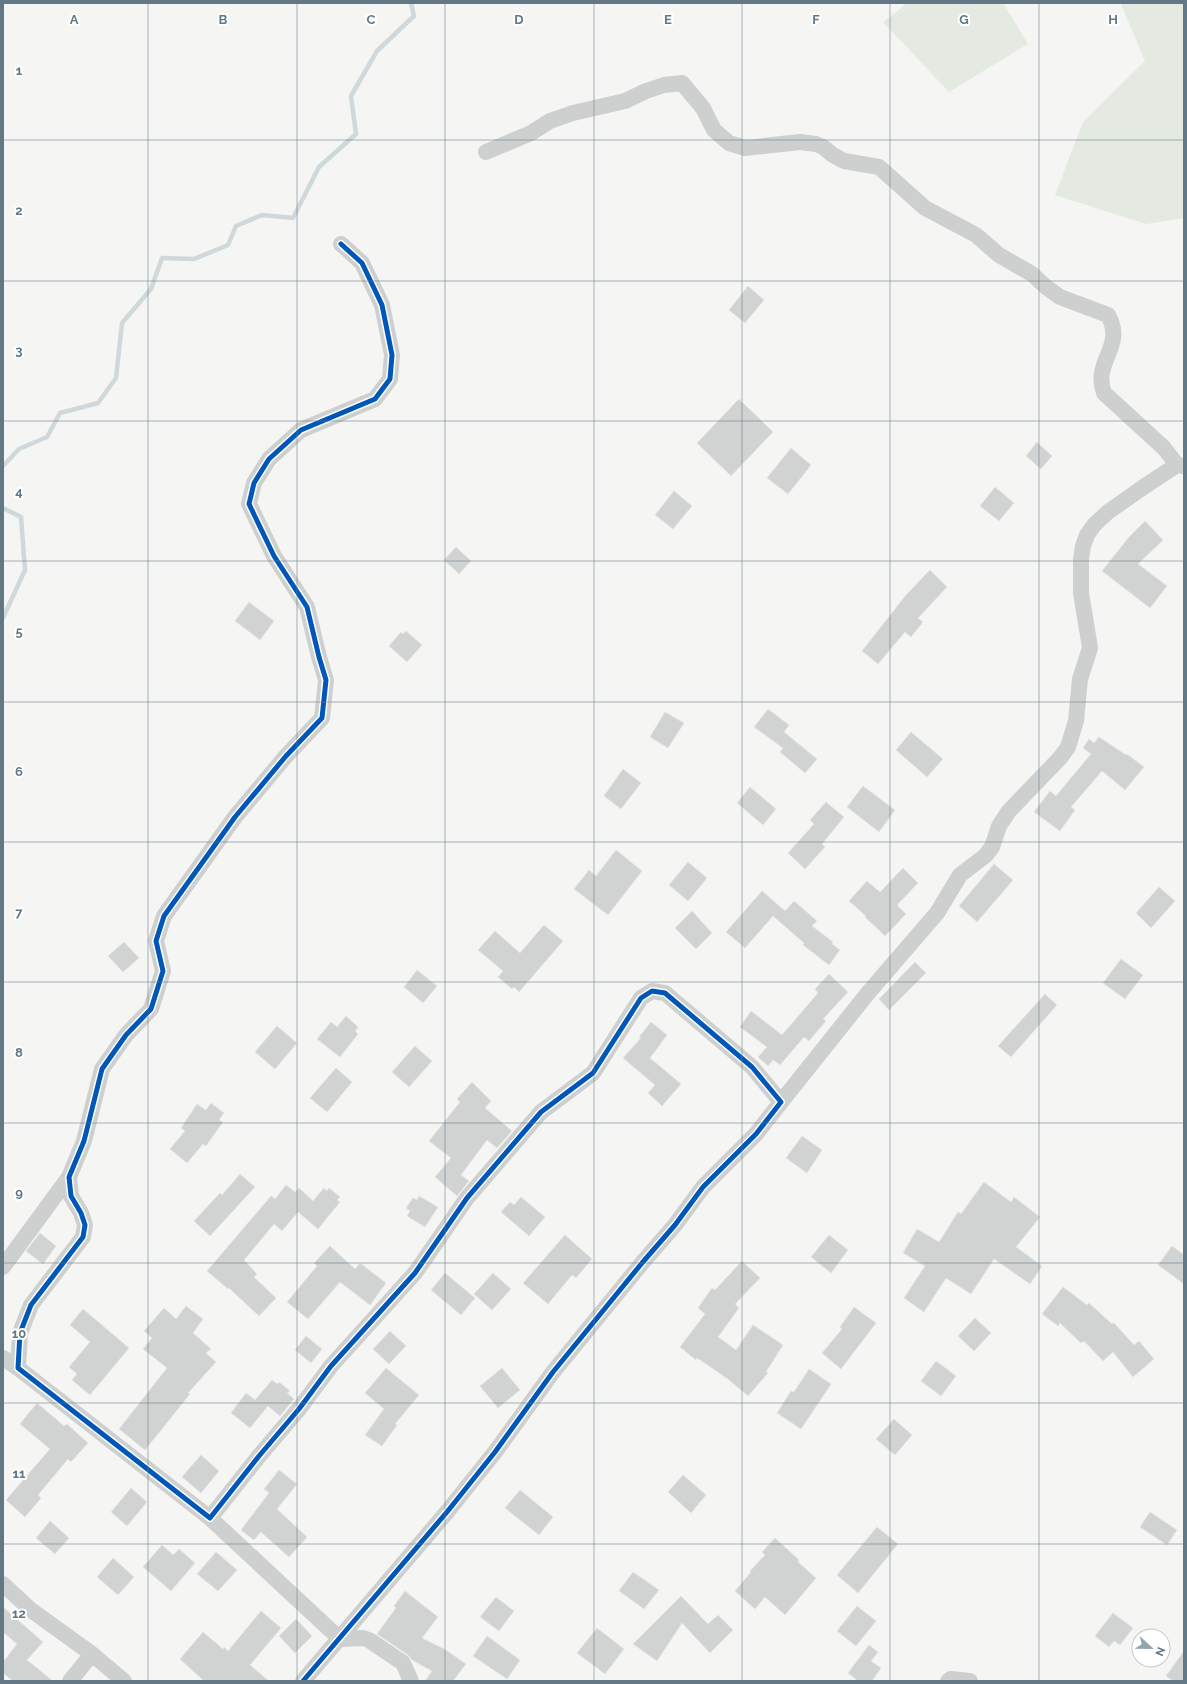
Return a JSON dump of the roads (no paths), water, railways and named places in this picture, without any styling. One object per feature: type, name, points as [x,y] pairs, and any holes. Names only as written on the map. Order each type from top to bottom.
[{"type":"street","points":[[303,1681],[447,1512],[495,1452],[553,1372],[642,1262],[675,1226],[703,1186],[756,1134],[868,993],[937,913],[960,875],[986,856],[992,847],[999,826],[1009,811],[1060,758],[1068,747],[1076,721],[1080,679],[1090,648],[1081,592],[1081,558],[1087,535],[1094,525],[1108,512],[1181,466],[1164,448],[1104,393],[1101,377],[1114,336],[1114,328],[1108,315],[1060,297],[1032,274],[999,255],[976,235],[925,208],[879,168],[844,161],[833,155],[824,146],[816,144],[800,142],[745,148],[729,143],[714,130],[703,108],[682,84],[664,85],[646,91],[625,101],[573,113],[550,121],[531,133],[486,152]]},
{"type":"street","points":[[3,1267],[69,1177],[86,1135],[102,1069],[126,1035],[151,1009],[163,972],[156,941],[164,916],[235,817],[286,756],[322,718],[326,680],[307,607],[274,556],[248,504],[254,483],[269,459],[301,430],[347,409],[375,399],[390,379],[392,355],[382,305],[362,264],[340,244]]},
{"type":"street","points":[[210,1518],[259,1456],[299,1409],[331,1366],[415,1273],[467,1198],[541,1112],[593,1073],[641,998],[652,992],[665,993],[752,1067],[781,1102]]},
{"type":"street","points":[[18,1368],[20,1333],[31,1305],[83,1237],[84,1225],[81,1213],[71,1196],[69,1177]]},
{"type":"street","points":[[3,1358],[18,1368],[210,1518],[340,1639],[363,1638],[369,1640],[403,1663],[411,1681]]},
{"type":"street","points":[[3,1584],[32,1610],[92,1654],[124,1681]]},
{"type":"street","points":[[70,1681],[92,1654]]},
{"type":"street","points":[[948,1681],[951,1679],[970,1681]]},
{"type":"waterway","points":[[3,466],[19,449],[47,437],[60,413],[98,403],[116,378],[122,323],[151,289],[162,258],[194,259],[228,245],[236,226],[262,215],[293,218],[319,167],[356,134],[351,96],[377,51],[414,16],[411,3]]},
{"type":"waterway","points":[[3,508],[21,517],[25,570],[3,618]]}]
